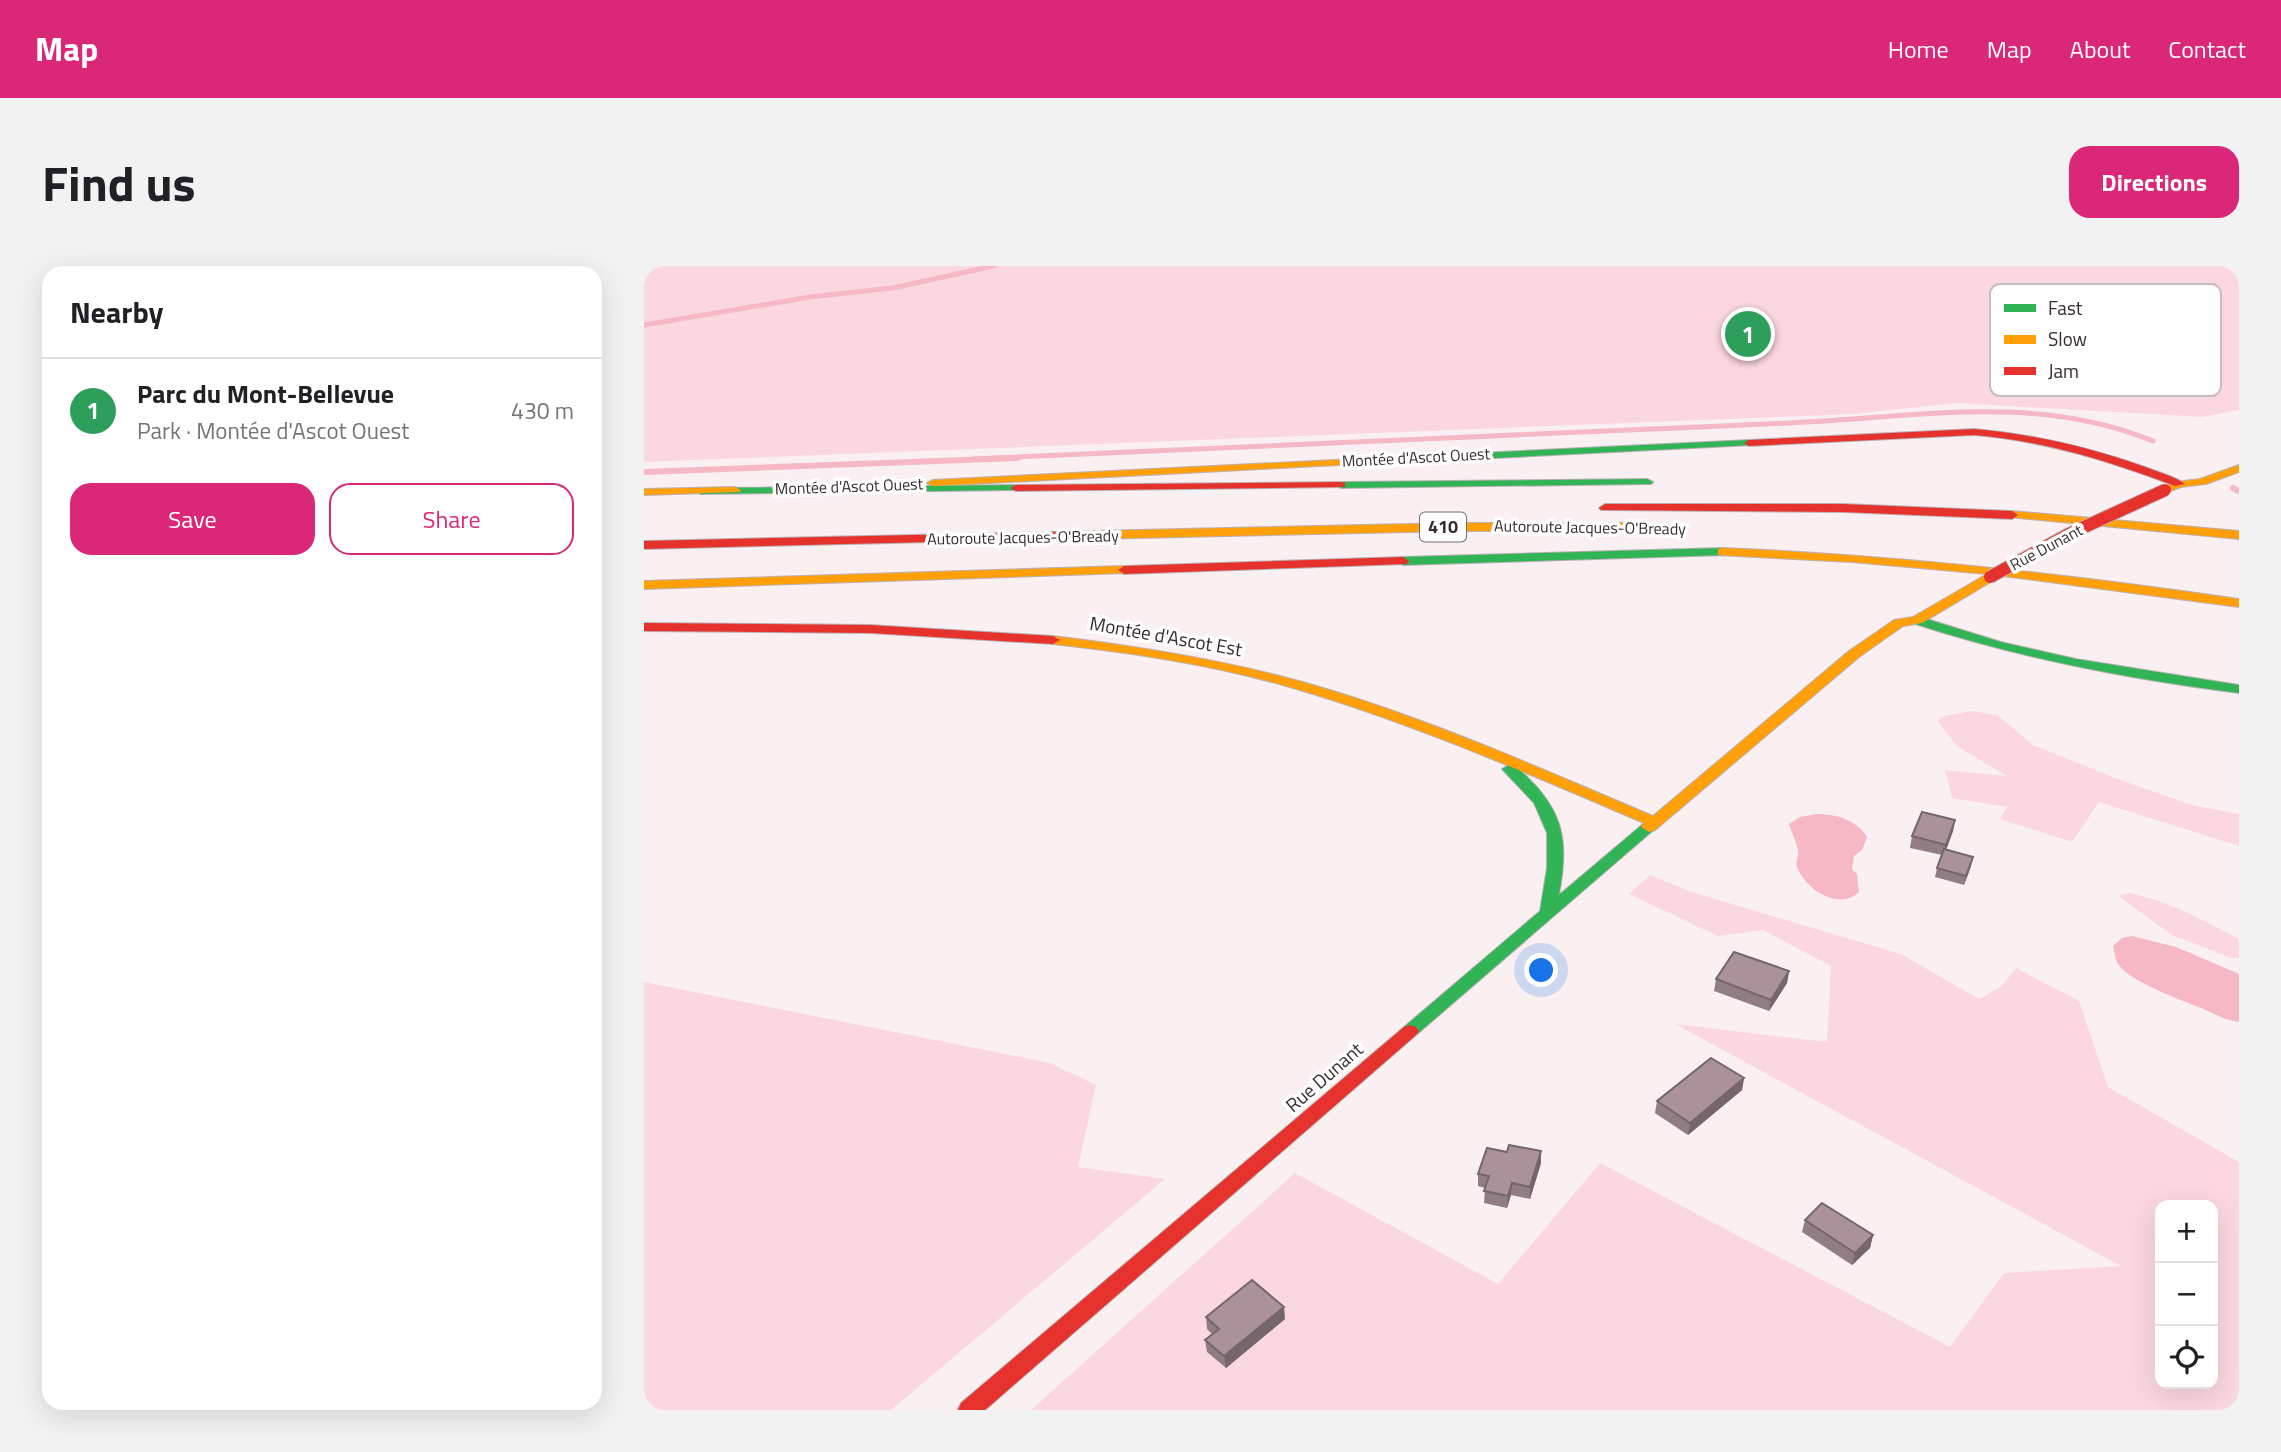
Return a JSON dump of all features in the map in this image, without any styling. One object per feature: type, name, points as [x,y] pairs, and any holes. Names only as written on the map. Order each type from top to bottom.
[{"type":"main road","name":"Montée d'Ascot Ouest","points":[[644,492],[965,481],[1974,432],[2016,434],[2063,443],[2110,457],[2172,487]]},
{"type":"main road","name":"Rue Dunant","points":[[970,1410],[1548,912],[1854,654],[1899,623],[1917,620],[2069,534],[2172,487],[2186,476],[2239,456]]},
{"type":"main road","name":"Rue Dunant","points":[[2172,487],[2202,482],[2239,468]]},
{"type":"main road","points":[[701,491],[1659,482]]},
{"type":"main road","points":[[2107,497],[2180,504]]},
{"type":"main road","name":"Autoroute Jacques-O'Bready","points":[[1585,508],[1772,506],[1909,509],[2040,516],[2239,535]]},
{"type":"main road","name":"Autoroute Jacques-O'Bready","points":[[644,530],[1482,511]]},
{"type":"main road","name":"Autoroute Jacques-O'Bready","points":[[644,545],[1443,527],[1658,527]]},
{"type":"main road","points":[[2006,550],[2061,556]]},
{"type":"main road","points":[[644,585],[1698,551],[1820,555],[1941,564],[2086,580],[2239,603]]},
{"type":"main road","points":[[1917,620],[1984,644],[2059,662],[2142,677],[2239,689]]},
{"type":"main road","name":"Montée d'Ascot Est","points":[[644,627],[957,632],[1027,636],[1116,647],[1222,666],[1322,692],[1401,718],[1654,822]]},
{"type":"main road","points":[[1481,751],[1531,786],[1554,819],[1559,847],[1548,912]]},
{"type":"shaded area","points":[[644,266],[2239,266],[2239,410],[2203,417],[1957,403],[1853,414],[644,462]]},
{"type":"shaded area","points":[[1972,711],[1997,715],[2033,745],[2123,781],[2192,805],[2239,814],[2239,846],[2099,802],[2072,842],[2000,819],[2007,807],[1952,798],[1945,770],[2007,776],[1958,747],[1937,721],[1944,716]]},
{"type":"shaded area","points":[[1817,814],[1845,819],[1858,826],[1867,837],[1862,850],[1854,856],[1852,869],[1857,874],[1859,892],[1851,897],[1833,899],[1815,890],[1797,867],[1798,853],[1789,824],[1800,817]]},
{"type":"shaded area","points":[[1650,875],[1691,892],[1901,954],[1979,999],[2002,986],[2016,968],[2079,1001],[2108,1087],[2239,1162],[2239,1410],[1031,1410],[1295,1173],[1498,1284],[1600,1163],[1950,1347],[2004,1273],[2121,1266],[1675,1024],[1827,1042],[1831,966],[1763,930],[1718,936],[1629,894]]},
{"type":"shaded area","points":[[2129,893],[2172,906],[2239,939],[2239,958],[2231,958],[2172,935],[2118,896]]},
{"type":"shaded area","points":[[2132,936],[2176,947],[2239,974],[2239,1022],[2225,1019],[2135,979],[2117,962],[2113,946],[2122,938]]},
{"type":"shaded area","points":[[644,982],[1050,1063],[1096,1085],[1078,1167],[1165,1179],[891,1410],[644,1410]]},
{"type":"building","points":[[1922,812],[1955,820],[1946,845],[1912,836]]},
{"type":"building","points":[[1944,849],[1973,857],[1966,876],[1937,868]]},
{"type":"building","points":[[1734,952],[1789,971],[1771,1000],[1716,979]]},
{"type":"building","points":[[1711,1058],[1744,1078],[1690,1123],[1657,1101]]},
{"type":"building","points":[[1509,1145],[1541,1151],[1530,1187],[1512,1183],[1508,1196],[1484,1191],[1489,1176],[1478,1174],[1487,1148],[1507,1152]]},
{"type":"building","points":[[1822,1203],[1873,1235],[1855,1253],[1805,1220]]},
{"type":"building","points":[[1252,1280],[1284,1307],[1224,1356],[1205,1340],[1219,1329],[1206,1317]]},
{"type":"waterway","points":[[644,325],[810,297],[892,288],[994,266]]},
{"type":"waterway","points":[[973,459],[1778,424],[1967,412],[2042,414],[2116,428],[2153,441]]},
{"type":"waterway","points":[[644,472],[1018,458]]},
{"type":"waterway","points":[[2233,488],[2239,491]]},
{"type":"traffic: fast","points":[[1374,461],[1749,443]]},
{"type":"traffic: fast","points":[[1341,485],[1647,482]]},
{"type":"traffic: fast","points":[[701,491],[1016,488]]},
{"type":"traffic: fast","points":[[1403,561],[1722,552]]},
{"type":"traffic: fast","points":[[1917,620],[1996,645],[2076,664],[2239,689]]},
{"type":"traffic: fast","points":[[1509,769],[1541,802],[1555,833],[1555,868],[1548,912]]},
{"type":"traffic: fast","points":[[1410,1031],[1649,827]]},
{"type":"traffic: slow","points":[[933,483],[1374,461]]},
{"type":"traffic: slow","points":[[2165,490],[2179,484],[2202,482],[2239,468]]},
{"type":"traffic: slow","points":[[644,492],[735,490]]},
{"type":"traffic: slow","points":[[2012,515],[2239,535]]},
{"type":"traffic: slow","points":[[1091,535],[1456,527],[1639,527]]},
{"type":"traffic: slow","points":[[1722,552],[1916,563],[2239,603]]},
{"type":"traffic: slow","points":[[644,585],[1124,570]]},
{"type":"traffic: slow","points":[[1649,827],[1854,654],[1899,623],[1917,620],[1990,577]]},
{"type":"traffic: slow","points":[[1053,640],[1176,657],[1298,685],[1433,731],[1654,822]]},
{"type":"traffic: jam","points":[[1749,443],[1974,432],[2001,434],[2079,449],[2179,484]]},
{"type":"traffic: jam","points":[[1016,488],[1341,485]]},
{"type":"traffic: jam","points":[[1990,577],[2069,534],[2165,490]]},
{"type":"traffic: jam","points":[[1605,508],[1843,508],[2012,515]]},
{"type":"traffic: jam","points":[[644,545],[1091,535]]},
{"type":"traffic: jam","points":[[1124,570],[1403,561]]},
{"type":"traffic: jam","points":[[644,627],[870,629],[1053,640]]},
{"type":"traffic: jam","points":[[969,1410],[1410,1031]]},
{"type":"place","name":"Parc du Mont-Bellevue","points":[[1748,334]]}]
